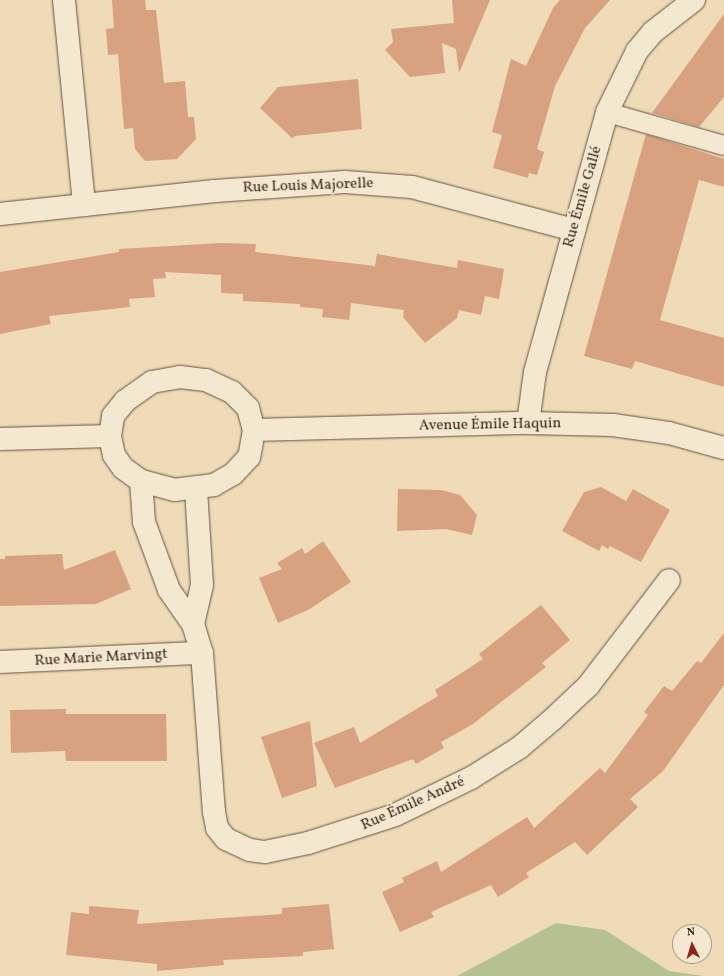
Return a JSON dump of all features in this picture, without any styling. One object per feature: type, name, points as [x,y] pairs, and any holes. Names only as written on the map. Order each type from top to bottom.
[{"type":"street","points":[[64,0],[84,205]]},
{"type":"street","name":"Rue Émile Gallé","points":[[528,423],[535,372],[607,112],[637,51],[653,32],[694,0]]},
{"type":"street","name":"Rue Louis Majorelle","points":[[0,214],[297,184],[374,183],[412,187],[574,230]]},
{"type":"street","points":[[180,376],[206,380],[232,392],[248,408],[254,430],[249,457],[233,474],[214,484],[196,489],[175,490],[141,480],[123,468],[114,455],[110,436],[113,416],[137,391],[152,382],[180,376]]},
{"type":"street","name":"Avenue Émile Haquin","points":[[254,430],[528,423],[613,425],[669,433],[724,448]]},
{"type":"street","points":[[0,439],[110,436]]},
{"type":"street","name":"Rue Émile André","points":[[141,480],[144,522],[166,583],[193,624],[202,653],[214,812],[217,828],[226,839],[237,846],[266,852],[355,830],[394,815],[470,778],[519,748],[554,720],[588,686],[669,580]]},
{"type":"street","points":[[193,624],[202,585],[196,489]]},
{"type":"street","name":"Rue Marie Marvingt","points":[[0,662],[202,653]]},
{"type":"lane","points":[[607,112],[724,145]]},
{"type":"green space","points":[[556,923],[605,930],[669,971],[704,976],[457,976]]},
{"type":"building","points":[[112,0],[145,0],[146,10],[156,10],[164,83],[185,81],[188,117],[194,117],[196,139],[177,159],[145,161],[135,149],[133,128],[124,129],[118,54],[108,55],[106,29],[114,28]]},
{"type":"building","points":[[452,0],[490,0],[459,73],[456,49],[442,43],[445,73],[410,77],[385,50],[393,42],[391,29],[454,23]]},
{"type":"building","points":[[560,0],[610,0],[585,28],[555,86],[537,149],[544,152],[537,175],[529,173],[528,178],[493,168],[502,135],[492,132],[511,59],[526,66],[553,8]]},
{"type":"building","points":[[724,14],[724,97],[699,127],[652,113]]},
{"type":"building","points":[[358,79],[362,129],[295,136],[292,138],[260,108],[278,87]]},
{"type":"building","points":[[646,134],[724,159],[724,187],[699,180],[660,320],[724,338],[724,387],[635,361],[632,369],[584,356]]},
{"type":"building","points":[[221,243],[256,244],[255,252],[375,266],[377,254],[457,268],[458,260],[504,269],[499,299],[485,296],[481,315],[459,310],[457,318],[425,343],[403,317],[404,310],[351,303],[349,320],[322,317],[323,309],[300,307],[300,304],[243,301],[243,294],[221,293],[221,275],[165,272],[166,278],[153,279],[155,297],[129,299],[130,307],[49,316],[51,324],[0,334],[0,272],[119,252],[119,249]]},
{"type":"building","points":[[601,487],[626,501],[633,489],[670,510],[641,562],[610,546],[608,549],[602,545],[599,551],[562,531],[584,492]]},
{"type":"building","points":[[398,489],[441,490],[460,495],[477,515],[472,535],[446,529],[397,531]]},
{"type":"building","points":[[323,541],[351,582],[308,610],[278,623],[259,578],[282,569],[277,563],[302,548],[305,554]]},
{"type":"building","points":[[115,550],[131,589],[96,604],[0,606],[0,559],[5,559],[5,556],[62,554],[64,570]]},
{"type":"building","points":[[541,605],[570,640],[542,663],[546,667],[473,724],[441,742],[444,748],[416,764],[413,759],[335,788],[314,743],[354,727],[360,743],[438,696],[435,690],[483,659],[479,654]]},
{"type":"building","points":[[724,633],[724,685],[663,771],[630,799],[638,807],[587,855],[575,842],[526,873],[529,877],[498,897],[491,885],[431,912],[434,917],[400,932],[382,892],[404,882],[402,878],[437,861],[441,872],[527,817],[534,828],[600,768],[605,773],[648,715],[644,712],[664,686],[672,691],[697,661],[701,663]]},
{"type":"building","points":[[66,709],[66,714],[166,714],[167,761],[66,761],[65,751],[11,753],[10,710]]},
{"type":"building","points":[[310,721],[317,786],[282,798],[261,737]]},
{"type":"building","points":[[329,904],[334,949],[303,952],[303,956],[223,960],[224,965],[157,971],[157,964],[66,955],[71,912],[89,914],[89,906],[139,910],[137,924],[282,914],[282,908]]}]
